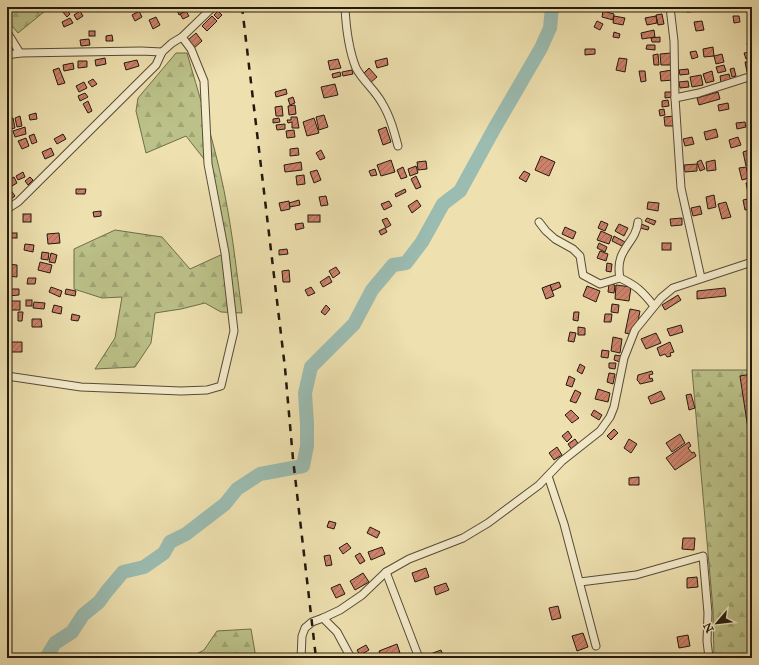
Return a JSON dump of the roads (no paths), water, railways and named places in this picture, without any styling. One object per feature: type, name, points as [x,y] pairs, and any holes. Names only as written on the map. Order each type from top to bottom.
[{"type":"street","points":[[7,209],[18,202],[156,65],[162,52],[182,37],[213,7]]},
{"type":"street","points":[[345,7],[346,32],[356,68],[374,91],[389,116],[398,146]]},
{"type":"street","points":[[670,7],[674,41],[675,98],[681,188],[701,278]]},
{"type":"street","points":[[7,32],[20,53]]},
{"type":"street","points":[[7,376],[81,387],[181,391],[207,390],[221,386],[234,332],[225,253],[208,164],[204,81],[191,49],[182,37]]},
{"type":"street","points":[[7,55],[20,53],[162,52]]},
{"type":"street","points":[[675,98],[699,93],[752,76]]},
{"type":"street","points":[[539,222],[555,239],[573,249],[580,256],[583,276],[600,284],[620,278],[642,290],[654,306]]},
{"type":"street","points":[[620,278],[618,271],[619,258],[637,228],[638,222]]},
{"type":"street","points":[[301,658],[302,636],[305,628],[312,622],[340,610],[362,595],[386,572],[409,559],[465,536],[494,518],[539,485],[562,461],[600,431],[610,417],[614,407],[624,358],[635,330],[661,298],[673,288],[752,262]]},
{"type":"street","points":[[548,476],[564,524],[596,646]]},
{"type":"street","points":[[580,582],[636,575],[703,556],[708,613],[707,641],[709,658]]},
{"type":"street","points":[[386,572],[419,658]]},
{"type":"street","points":[[323,618],[336,632],[351,658]]},
{"type":"waterway","points":[[46,658],[55,643],[72,632],[83,615],[99,602],[123,572],[144,567],[164,553],[170,542],[186,534],[225,504],[237,489],[260,474],[303,466],[307,446],[305,393],[311,367],[354,324],[372,290],[393,265],[406,263],[422,242],[443,204],[460,191],[541,48],[550,28],[552,7]]},
{"type":"railway","points":[[242,7],[285,368],[293,459],[316,658]]}]
